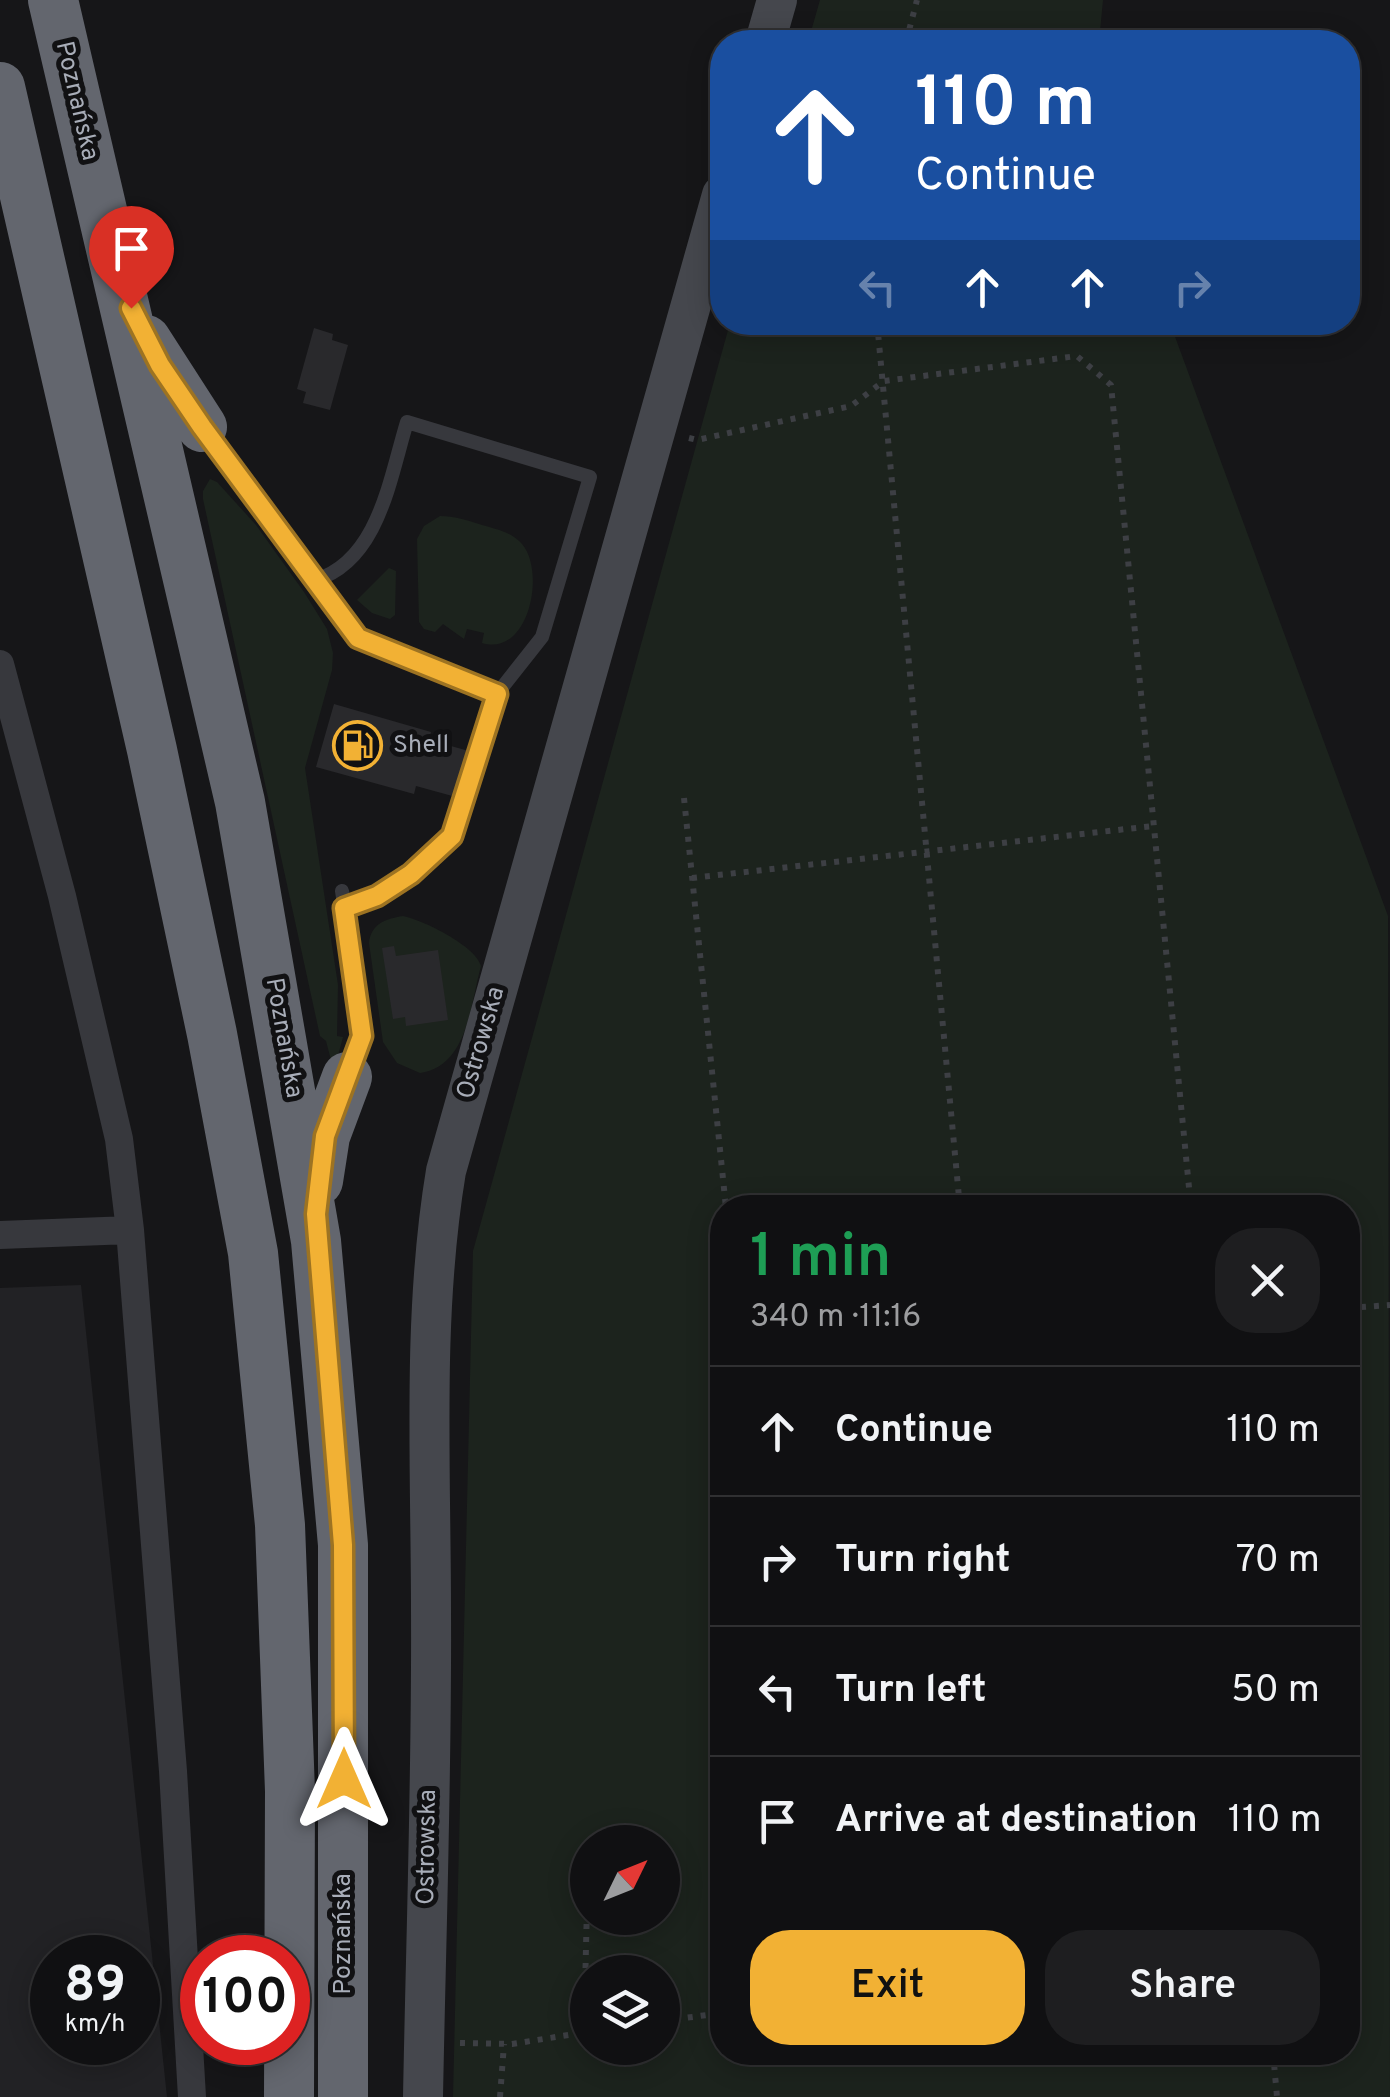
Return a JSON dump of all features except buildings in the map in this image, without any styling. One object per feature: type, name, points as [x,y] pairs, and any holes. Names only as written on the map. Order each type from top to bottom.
[{"type":"highway","name":"Poznańska","points":[[53,0],[240,802],[316,1241],[343,1545],[343,2097]]},
{"type":"highway","points":[[0,86],[152,750],[212,1034],[252,1253],[280,1525],[290,1791],[288,2097]]},
{"type":"highway","points":[[115,266],[144,336],[202,427]]},
{"type":"highway","points":[[316,1241],[322,1149],[347,1077]]},
{"type":"street","points":[[769,30],[778,0]]},
{"type":"street","name":"Ostrowska","points":[[423,2097],[432,1691],[431,1352],[439,1214],[446,1171],[710,238]]},
{"type":"street","points":[[0,664],[62,896],[120,1138],[172,1771],[192,2097]]},
{"type":"street","points":[[0,1235],[130,1230]]},
{"type":"lane","points":[[316,580],[345,564],[368,536],[407,422],[590,477],[542,637],[497,694],[452,836],[411,874],[377,896],[344,908]]},
{"type":"lane","points":[[202,427],[358,638],[497,694]]},
{"type":"lane","points":[[342,891],[362,1028],[347,1077]]},
{"type":"path","points":[[909,30],[917,0]]},
{"type":"path","points":[[879,335],[959,1195]]},
{"type":"path","points":[[657,428],[697,440],[851,406],[884,381],[1077,356],[1111,384],[1189,1195]]},
{"type":"path","points":[[684,798],[725,1195]]},
{"type":"path","points":[[692,878],[1154,826]]},
{"type":"path","points":[[1360,1307],[1390,1305]]},
{"type":"path","points":[[680,2019],[710,2015]]},
{"type":"path","points":[[424,2043],[504,2044],[570,2034]]},
{"type":"path","points":[[500,2097],[504,2044]]},
{"type":"path","points":[[1274,2065],[1277,2097]]},
{"type":"shaded area","points":[[820,0],[1103,0],[1100,30],[811,30]]},
{"type":"shaded area","points":[[727,335],[1174,335],[1388,916],[1390,2097],[453,2097],[473,1251]]},
{"type":"shaded area","points":[[210,479],[256,525],[304,592],[327,629],[333,653],[332,670],[305,768],[338,985],[337,1036],[343,1037],[337,1059],[331,1060],[326,1041],[320,1036],[203,499]]},
{"type":"shaded area","points":[[440,516],[460,518],[513,536],[529,557],[529,609],[522,625],[498,644],[482,643],[484,633],[467,629],[464,639],[443,624],[435,632],[424,629],[419,622],[417,539],[424,526]]},
{"type":"shaded area","points":[[389,568],[396,571],[395,615],[390,619],[372,613],[357,600]]},
{"type":"shaded area","points":[[403,916],[459,942],[481,966],[470,1015],[457,1046],[436,1068],[420,1073],[397,1063],[383,1042],[369,943],[380,924]]},
{"type":"shaded area","points":[[81,1285],[150,1935],[30,1935],[30,2065],[160,2065],[160,2031],[167,2097],[0,2097],[0,1288]]},
{"type":"place","name":"Shell","points":[[358,746]]},
{"type":"route","points":[[131,308],[160,365],[202,427],[358,638],[497,694],[447,843],[377,896],[344,908],[362,1036],[325,1136],[316,1195],[316,1241],[343,1545],[344,1779]]}]
